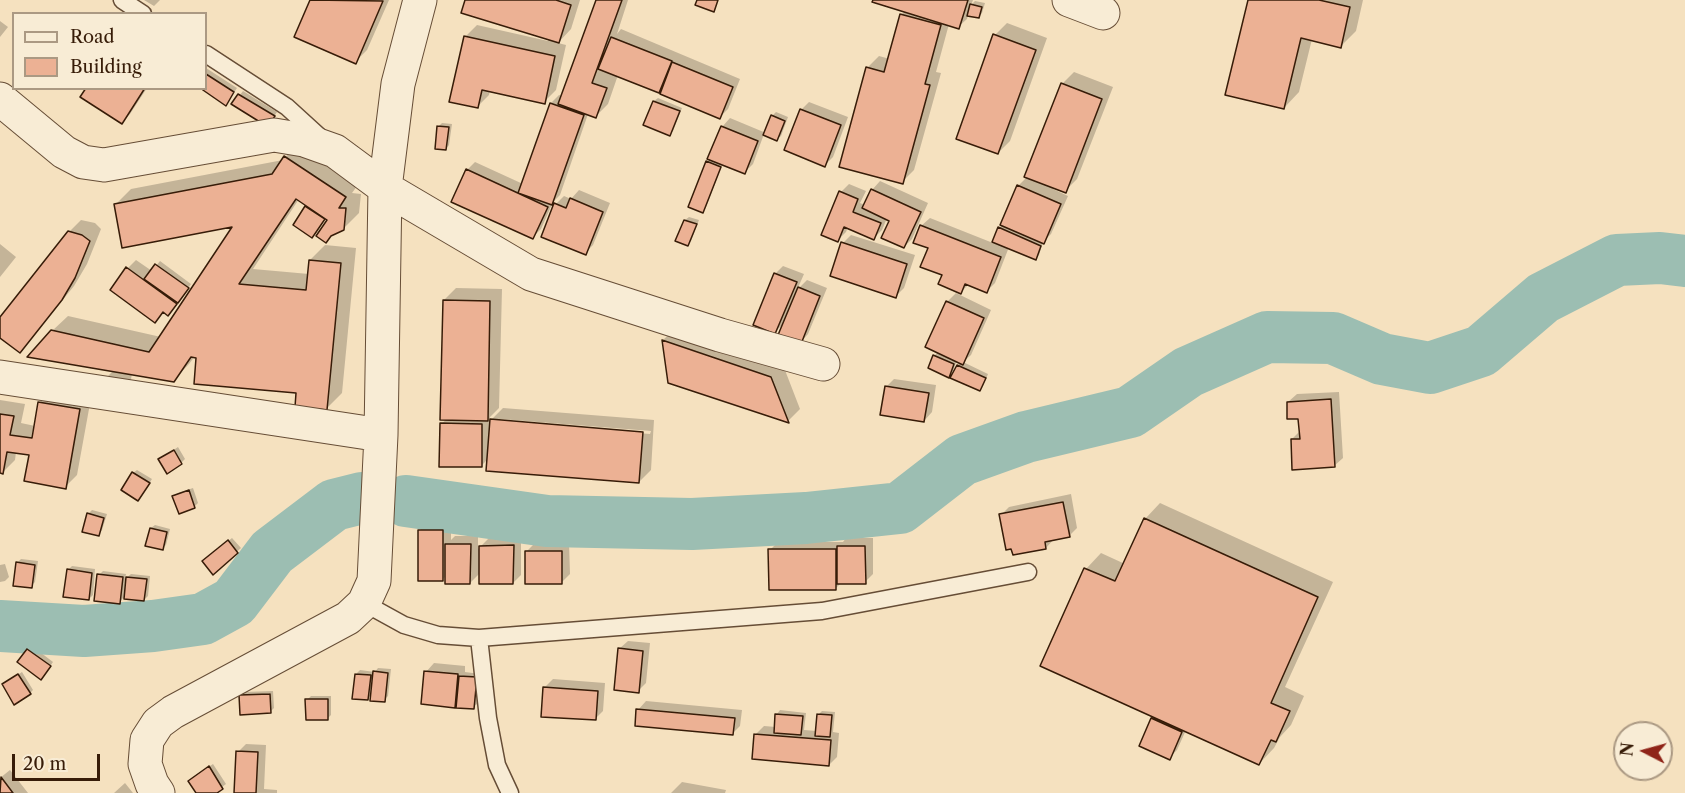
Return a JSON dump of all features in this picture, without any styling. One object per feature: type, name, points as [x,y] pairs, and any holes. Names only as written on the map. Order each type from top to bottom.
[{"type":"street","points":[[158,793],[145,764],[147,741],[158,723],[173,712],[348,618],[364,603],[374,581],[381,435],[385,188],[399,84],[420,0]]},
{"type":"street","points":[[1069,0],[1102,13]]},
{"type":"street","points":[[0,99],[64,152],[83,162],[104,165],[274,135],[304,140],[335,151],[385,188],[531,274],[720,335],[823,364]]},
{"type":"street","points":[[0,377],[381,435]]},
{"type":"lane","points":[[122,0],[140,12]]},
{"type":"lane","points":[[207,55],[287,107],[335,151]]},
{"type":"lane","points":[[364,603],[404,625],[438,635],[479,638],[822,611],[1028,572]]},
{"type":"lane","points":[[479,638],[488,718],[497,765],[510,793]]},
{"type":"building","points":[[310,0],[383,1],[356,64],[294,37]]},
{"type":"building","points":[[465,0],[556,0],[571,5],[559,43],[461,13]]},
{"type":"building","points":[[596,0],[622,0],[592,83],[607,88],[596,118],[558,104]]},
{"type":"building","points":[[697,0],[718,0],[714,12],[695,5]]},
{"type":"building","points":[[873,0],[968,0],[959,29],[872,2]]},
{"type":"building","points":[[1248,0],[1319,0],[1350,7],[1341,48],[1301,38],[1284,109],[1225,95]]},
{"type":"building","points":[[970,4],[982,7],[979,18],[967,16]]},
{"type":"building","points":[[900,14],[941,25],[925,84],[930,85],[903,184],[839,167],[866,67],[884,72]]},
{"type":"building","points":[[993,34],[1036,50],[998,154],[956,139]]},
{"type":"building","points":[[464,36],[555,56],[545,104],[482,90],[478,108],[449,102]]},
{"type":"building","points":[[611,37],[672,61],[659,93],[598,69]]},
{"type":"building","points":[[672,62],[733,87],[720,119],[660,94]]},
{"type":"building","points":[[207,75],[234,92],[226,106],[203,90],[207,90]]},
{"type":"building","points":[[1061,83],[1102,99],[1066,193],[1024,177]]},
{"type":"building","points":[[85,90],[144,90],[122,124],[80,97]]},
{"type":"building","points":[[238,94],[275,116],[268,127],[231,104]]},
{"type":"building","points":[[653,101],[680,111],[670,136],[643,125]]},
{"type":"building","points":[[550,103],[584,115],[552,205],[518,193]]},
{"type":"building","points":[[800,109],[841,125],[825,167],[784,150]]},
{"type":"building","points":[[771,115],[785,121],[777,141],[763,135]]},
{"type":"building","points":[[437,126],[449,127],[446,150],[435,149]]},
{"type":"building","points":[[721,126],[758,141],[745,174],[707,159]]},
{"type":"building","points":[[284,156],[346,197],[339,208],[346,208],[344,230],[331,236],[326,243],[316,236],[327,220],[296,199],[239,284],[306,290],[309,260],[341,263],[327,410],[295,407],[296,393],[194,384],[196,358],[191,357],[174,382],[27,357],[51,330],[149,352],[232,227],[122,248],[114,204],[272,174]]},
{"type":"building","points":[[706,161],[721,167],[703,213],[688,207]]},
{"type":"building","points":[[466,169],[548,207],[533,239],[451,202]]},
{"type":"building","points":[[1017,185],[1061,204],[1044,244],[1000,225]]},
{"type":"building","points":[[871,189],[921,212],[904,248],[881,238],[889,221],[862,208]]},
{"type":"building","points":[[839,191],[858,199],[853,212],[881,223],[874,240],[844,227],[838,242],[821,235]]},
{"type":"building","points":[[570,198],[603,212],[586,255],[541,237],[554,203],[566,208]]},
{"type":"building","points":[[305,206],[325,219],[312,238],[293,225]]},
{"type":"building","points":[[684,220],[697,224],[688,246],[675,241]]},
{"type":"building","points":[[920,225],[1001,257],[987,293],[965,284],[961,294],[938,284],[942,275],[920,267],[928,248],[913,243]]},
{"type":"building","points":[[998,227],[1041,246],[1036,260],[992,242]]},
{"type":"building","points":[[68,231],[82,235],[90,241],[75,278],[62,300],[20,353],[0,338],[0,317]]},
{"type":"building","points":[[841,242],[907,264],[896,298],[830,276]]},
{"type":"building","points":[[155,264],[189,288],[178,303],[144,279]]},
{"type":"building","points":[[126,267],[177,304],[168,316],[163,312],[155,323],[110,290]]},
{"type":"building","points":[[774,273],[797,282],[775,334],[753,325]]},
{"type":"building","points":[[798,287],[820,296],[801,344],[778,335]]},
{"type":"building","points":[[443,300],[490,301],[488,421],[440,420]]},
{"type":"building","points":[[946,301],[984,318],[963,365],[925,347]]},
{"type":"building","points":[[662,340],[771,377],[789,423],[668,383]]},
{"type":"building","points":[[933,355],[954,364],[949,378],[928,368]]},
{"type":"building","points":[[957,365],[986,378],[980,391],[950,378]]},
{"type":"building","points":[[885,386],[929,393],[924,422],[880,415]]},
{"type":"building","points":[[1331,399],[1335,467],[1292,470],[1291,439],[1300,439],[1298,419],[1287,419],[1287,402]]},
{"type":"building","points":[[38,402],[80,409],[66,489],[24,481],[29,455],[7,452],[3,474],[0,473],[0,414],[14,416],[10,435],[32,438]]},
{"type":"building","points":[[490,419],[643,432],[639,483],[486,471]]},
{"type":"building","points":[[440,423],[482,424],[482,467],[439,467]]},
{"type":"building","points":[[174,450],[182,464],[167,474],[158,459]]},
{"type":"building","points":[[132,472],[150,483],[138,501],[121,490]]},
{"type":"building","points":[[189,490],[195,508],[179,514],[172,496]]},
{"type":"building","points":[[1063,502],[1070,537],[1045,542],[1046,549],[1013,555],[1011,549],[1006,550],[999,514]]},
{"type":"building","points":[[87,513],[104,518],[99,536],[82,532]]},
{"type":"building","points":[[1144,518],[1318,597],[1271,703],[1290,711],[1276,742],[1271,740],[1259,765],[1040,666],[1084,568],[1115,581]]},
{"type":"building","points":[[150,528],[167,532],[163,550],[145,546]]},
{"type":"building","points":[[418,530],[443,530],[443,581],[418,581]]},
{"type":"building","points":[[228,540],[238,553],[213,575],[202,561]]},
{"type":"building","points":[[445,544],[471,544],[470,584],[445,584]]},
{"type":"building","points":[[514,545],[513,584],[479,584],[479,546]]},
{"type":"building","points":[[837,546],[865,546],[866,584],[837,584]]},
{"type":"building","points":[[768,549],[836,549],[836,590],[769,590]]},
{"type":"building","points":[[525,551],[562,551],[562,584],[525,584]]},
{"type":"building","points":[[16,562],[35,565],[32,588],[13,586]]},
{"type":"building","points":[[67,569],[92,573],[89,600],[63,597]]},
{"type":"building","points":[[97,574],[123,577],[120,604],[94,601]]},
{"type":"building","points":[[126,577],[147,579],[144,601],[124,599]]},
{"type":"building","points":[[618,648],[643,651],[639,693],[614,690]]},
{"type":"building","points":[[27,649],[51,666],[41,680],[17,662]]},
{"type":"building","points":[[373,671],[388,673],[385,702],[370,701]]},
{"type":"building","points":[[424,671],[458,674],[455,708],[421,704]]},
{"type":"building","points":[[18,674],[31,694],[14,705],[2,684]]},
{"type":"building","points":[[355,674],[371,675],[368,700],[352,699]]},
{"type":"building","points":[[459,676],[477,677],[474,709],[456,708]]},
{"type":"building","points":[[543,687],[598,691],[596,720],[541,717]]},
{"type":"building","points":[[270,694],[271,713],[240,715],[239,695]]},
{"type":"building","points":[[305,699],[328,699],[328,720],[306,720]]},
{"type":"building","points":[[636,709],[735,718],[733,735],[635,726]]},
{"type":"building","points":[[775,714],[803,716],[801,735],[774,733]]},
{"type":"building","points":[[817,714],[832,715],[830,737],[815,736]]},
{"type":"building","points":[[1151,718],[1182,732],[1170,760],[1139,746]]},
{"type":"building","points":[[754,734],[831,740],[829,766],[752,759]]},
{"type":"building","points":[[236,751],[258,752],[256,793],[234,793]]},
{"type":"building","points":[[209,766],[223,789],[217,793],[196,793],[188,781]]},
{"type":"building","points":[[1,777],[13,793],[0,793]]},
{"type":"waterway","points":[[406,501],[547,521],[692,524],[806,518],[900,508],[962,460],[1026,437],[1130,412],[1188,372],[1267,337],[1333,338],[1382,359],[1430,368],[1481,351],[1543,298],[1617,260],[1660,258],[1685,261]]},
{"type":"waterway","points":[[0,626],[84,631],[153,626],[203,619],[234,602],[272,552],[334,505],[362,498]]}]
